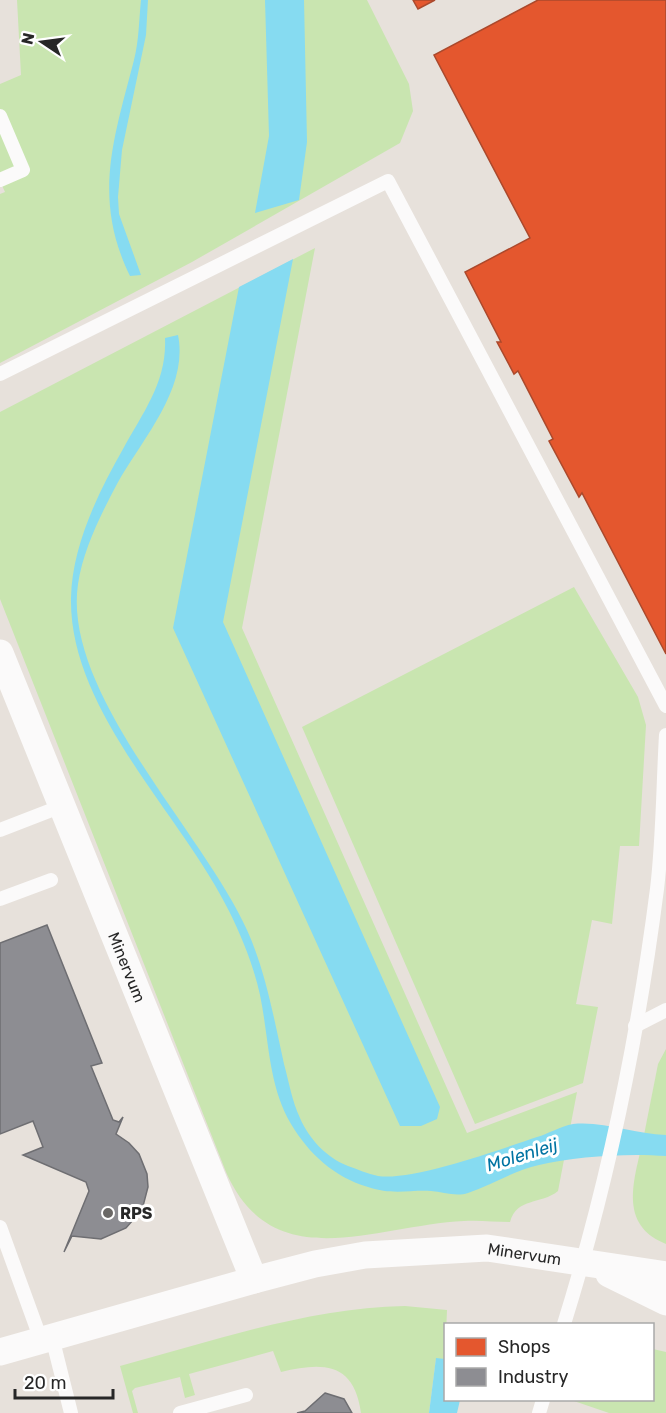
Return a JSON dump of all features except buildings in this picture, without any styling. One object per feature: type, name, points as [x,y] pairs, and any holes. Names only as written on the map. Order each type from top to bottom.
[{"type":"street","name":"Minervum","points":[[0,653],[254,1280]]},
{"type":"street","name":"Minervum","points":[[0,1352],[315,1264],[413,1251],[487,1248],[666,1275]]},
{"type":"street","name":"Minervum","points":[[584,1262],[666,1302]]},
{"type":"lane","points":[[0,116],[23,170],[0,180]]},
{"type":"lane","points":[[0,374],[388,181],[666,706]]},
{"type":"lane","points":[[584,1262],[629,1068],[657,888],[666,735]]},
{"type":"lane","points":[[0,830],[62,806]]},
{"type":"lane","points":[[0,899],[51,880]]},
{"type":"lane","points":[[635,1026],[666,1010]]},
{"type":"lane","points":[[0,1227],[46,1339],[71,1413]]},
{"type":"lane","name":"Minervum","points":[[564,1323],[584,1262]]},
{"type":"lane","points":[[180,1413],[246,1395]]},
{"type":"green space","points":[[17,0],[367,0],[409,84],[413,111],[400,143],[192,262],[0,363],[0,194],[5,192],[0,181],[0,84],[21,75]]},
{"type":"green space","points":[[315,248],[242,628],[467,1133],[577,1092],[558,1191],[524,1205],[513,1214],[510,1222],[464,1221],[430,1224],[330,1238],[299,1236],[271,1225],[246,1205],[226,1172],[0,599],[0,412]]},
{"type":"green space","points":[[574,587],[638,697],[646,725],[639,846],[620,846],[612,924],[592,920],[576,1004],[598,1007],[583,1083],[475,1124],[302,727]]},
{"type":"green space","points":[[666,1049],[666,1135],[644,1135],[658,1064]]},
{"type":"green space","points":[[640,1153],[666,1156],[666,1244],[652,1237],[637,1217],[633,1194]]},
{"type":"green space","points":[[405,1306],[447,1310],[446,1323],[444,1323],[444,1359],[436,1359],[429,1413],[361,1413],[357,1396],[344,1375],[323,1367],[281,1372],[273,1351],[189,1374],[195,1395],[185,1398],[180,1377],[135,1388],[132,1391],[138,1413],[133,1413],[120,1366],[261,1327],[368,1308]]},
{"type":"green space","points":[[654,1349],[666,1352],[666,1413],[609,1413],[574,1401],[654,1401]]},
{"type":"water","points":[[141,0],[148,0],[146,35],[122,150],[118,197],[119,214],[141,275],[130,276],[118,248],[112,220],[109,194],[110,168],[114,142],[136,53]]},
{"type":"water","points":[[265,0],[304,0],[307,142],[299,200],[255,213],[269,136]]},
{"type":"water","points":[[293,259],[223,622],[440,1107],[437,1119],[421,1126],[400,1126],[173,628],[239,287]]},
{"type":"water","name":"Molenleij","points":[[178,335],[180,355],[170,394],[150,432],[117,484],[88,545],[78,584],[79,626],[91,670],[113,716],[226,891],[247,930],[264,979],[297,1112],[304,1126],[320,1147],[340,1163],[378,1176],[413,1174],[434,1169],[480,1156],[573,1124],[597,1124],[666,1135],[666,1156],[602,1156],[569,1159],[530,1167],[463,1194],[431,1191],[392,1192],[356,1183],[333,1171],[314,1154],[291,1124],[283,1109],[273,1077],[257,984],[238,931],[208,874],[107,721],[88,681],[75,640],[71,598],[72,578],[81,540],[104,484],[158,383],[165,354],[165,338]]},
{"type":"water","points":[[436,1358],[444,1359],[444,1401],[460,1401],[457,1413],[429,1413]]},
{"type":"place","name":"RPS","points":[[108,1213]]}]
